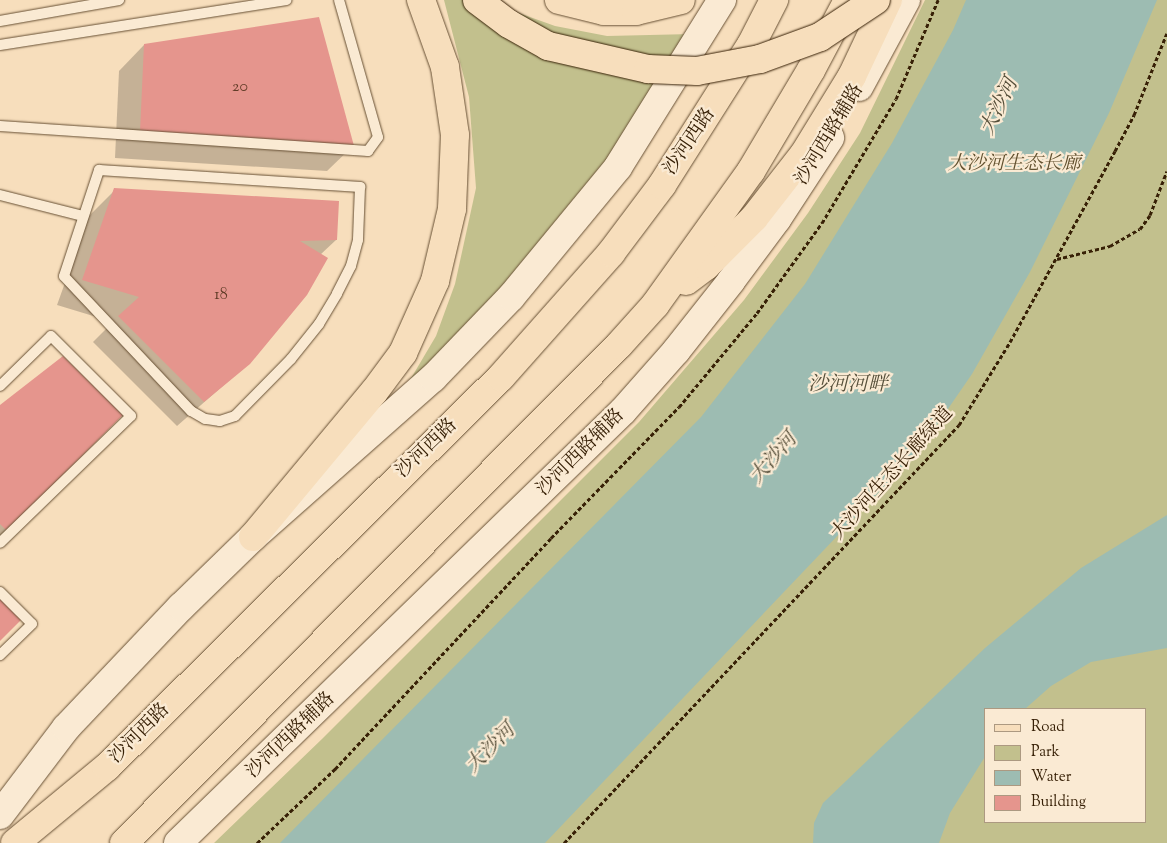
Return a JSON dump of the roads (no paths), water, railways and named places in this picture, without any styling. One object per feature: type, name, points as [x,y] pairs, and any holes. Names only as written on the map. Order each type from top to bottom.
[{"type":"main road","points":[[253,537],[374,392],[403,353],[435,281],[452,209],[455,135],[445,67],[421,0]]},
{"type":"main road","points":[[477,0],[509,24],[548,46],[648,69],[698,71],[760,59],[820,36],[876,0]]},
{"type":"main road","points":[[559,0],[604,11],[636,11],[681,0]]},
{"type":"main road","points":[[0,814],[66,728],[181,607],[253,537],[433,378],[518,289],[618,167],[722,0]]},
{"type":"main road","name":"沙河西路","points":[[16,843],[107,767],[508,370],[611,252],[662,185],[752,45],[774,0]]},
{"type":"main road","points":[[124,843],[619,345],[655,305],[751,171],[811,70],[848,0]]},
{"type":"main road","points":[[655,305],[706,266],[754,218],[799,161],[852,76],[888,0]]},
{"type":"main road","name":"沙河西路辅路","points":[[178,843],[567,468],[676,351],[783,211],[830,138],[906,0]]},
{"type":"lane","points":[[0,21],[119,0]]},
{"type":"lane","points":[[0,45],[286,0]]},
{"type":"lane","points":[[0,126],[368,151],[378,137],[339,0]]},
{"type":"lane","points":[[98,170],[360,188],[358,240],[351,266],[319,324],[291,358],[234,416],[220,421],[204,419],[191,411],[64,276],[83,216],[98,170]]},
{"type":"lane","points":[[0,194],[83,216]]},
{"type":"lane","points":[[0,386],[51,336],[131,416],[0,544]]},
{"type":"lane","points":[[0,592],[32,624],[0,655]]},
{"type":"water","name":"沙河河畔","points":[[966,0],[1157,0],[1109,113],[1030,272],[972,374],[921,448],[545,843],[280,843],[701,417],[805,284],[892,143],[953,30]]},
{"type":"water","points":[[1167,515],[1167,648],[1091,662],[1051,686],[1026,708],[984,708],[984,758],[950,813],[939,843],[813,843],[814,823],[823,803],[985,648],[1081,568]]},
{"type":"water label","name":"大沙河","points":[[1000,107]]},
{"type":"water label","name":"大沙河","points":[[774,459]]},
{"type":"water label","name":"大沙河","points":[[491,749]]},
{"type":"park label","name":"大沙河生态长廊","points":[[1014,165]]}]
